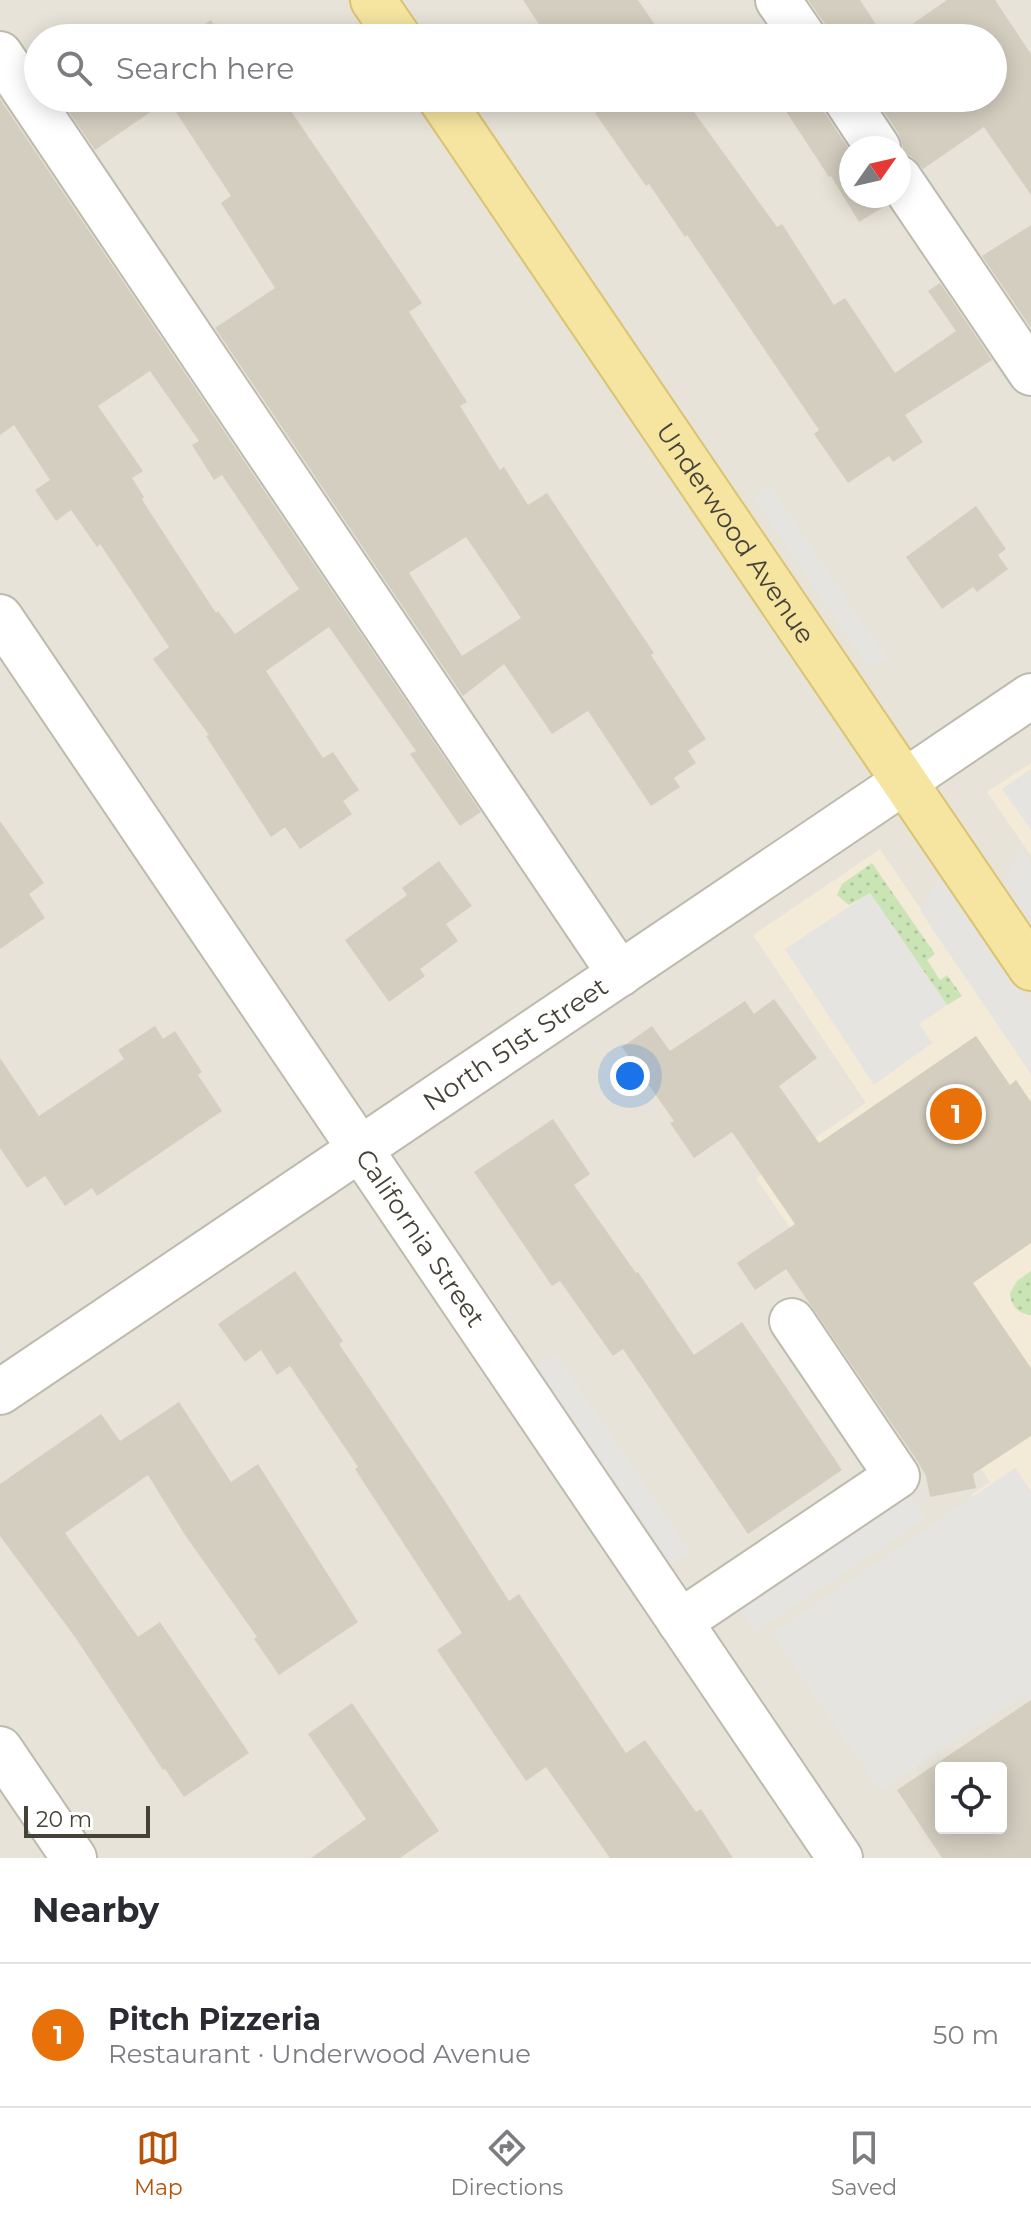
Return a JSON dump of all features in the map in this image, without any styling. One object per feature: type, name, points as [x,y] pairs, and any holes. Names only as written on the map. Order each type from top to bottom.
[{"type":"main road","points":[[373,0],[389,24]]},
{"type":"main road","name":"Underwood Avenue","points":[[449,112],[1031,968]]},
{"type":"street","points":[[778,0],[794,24]]},
{"type":"street","points":[[0,54],[24,90]]},
{"type":"street","points":[[39,112],[620,974]]},
{"type":"street","points":[[854,112],[870,136]]},
{"type":"street","points":[[911,196],[1031,373]]},
{"type":"street","name":"California Street","points":[[0,617],[840,1858]]},
{"type":"street","name":"North 51st Street","points":[[0,1392],[1031,696]]},
{"type":"street","points":[[680,1622],[897,1476],[792,1321]]},
{"type":"street","points":[[0,1749],[74,1858]]},
{"type":"shaded area","points":[[0,0],[1031,0],[1031,1858],[0,1858]]},
{"type":"shaded area","points":[[770,485],[887,658],[870,669],[753,497]]},
{"type":"shaded area","points":[[1031,763],[1031,856],[987,792]]},
{"type":"shaded area","points":[[1031,769],[1031,830],[1002,789]]},
{"type":"shaded area","points":[[880,849],[1031,1071],[1031,1583],[971,1495],[990,1482],[841,1262],[821,1274],[756,1178],[866,1103],[753,935]]},
{"type":"shaded area","points":[[1021,849],[1031,864],[1031,932],[1000,887]]},
{"type":"shaded area","points":[[941,872],[1031,1007],[1031,1074],[921,912]]},
{"type":"shaded area","points":[[870,893],[947,1005],[919,1024],[932,1043],[874,1085],[785,949]]},
{"type":"shaded area","points":[[555,1353],[690,1552],[672,1564],[537,1366]]},
{"type":"shaded area","points":[[1015,1468],[1031,1491],[1031,1701],[1025,1693],[880,1791],[773,1634]]},
{"type":"shaded area","points":[[909,1493],[925,1518],[755,1632],[739,1607]]},
{"type":"green space","points":[[872,863],[935,954],[927,960],[940,980],[947,975],[962,996],[947,1005],[870,893],[849,905],[837,895],[842,884]]},
{"type":"green space","points":[[1031,1271],[1031,1315],[1016,1308],[1010,1293],[1017,1281]]},
{"type":"building","points":[[523,0],[638,0],[654,24],[539,24]]},
{"type":"building","points":[[808,0],[860,0],[876,24],[825,24]]},
{"type":"building","points":[[947,0],[995,0],[1031,54],[1031,195],[984,127],[923,169],[911,156],[911,136],[900,136],[884,112],[1007,112],[1007,24],[912,24]]},
{"type":"building","points":[[0,99],[481,812],[460,826],[410,754],[416,751],[329,627],[266,671],[323,758],[333,752],[359,790],[343,801],[352,814],[300,849],[285,827],[271,837],[206,736],[209,735],[153,659],[169,647],[100,544],[97,547],[71,510],[56,521],[35,490],[50,480],[14,425],[0,435]],"holes":[[[150,371],[199,441],[192,445],[214,480],[222,475],[299,589],[235,634],[218,611],[216,613],[146,506],[132,478],[143,471],[98,406]]]},
{"type":"building","points":[[69,112],[150,112],[95,150]]},
{"type":"building","points":[[176,112],[292,112],[422,303],[409,312],[467,402],[460,406],[500,470],[504,467],[528,505],[547,493],[654,653],[651,655],[706,739],[688,751],[696,763],[674,778],[680,787],[651,806],[588,711],[552,734],[504,664],[463,696],[215,328],[275,288],[221,203],[231,196]],"holes":[[[466,537],[521,618],[462,656],[409,573]]]},
{"type":"building","points":[[694,112],[777,227],[782,224],[834,305],[845,298],[895,373],[956,331],[928,291],[940,283],[992,360],[905,415],[923,442],[893,462],[889,456],[848,483],[814,434],[819,430],[687,235],[685,237],[649,184],[646,186],[595,113]]},
{"type":"building","points":[[786,112],[824,112],[840,136],[839,189]]},
{"type":"building","points":[[850,208],[882,208],[859,222]]},
{"type":"building","points":[[1031,225],[1031,328],[982,256]]},
{"type":"building","points":[[976,506],[1006,549],[998,555],[1008,569],[977,592],[973,587],[942,609],[906,557]]},
{"type":"building","points":[[0,821],[44,883],[29,894],[45,918],[0,949]]},
{"type":"building","points":[[439,861],[472,906],[446,924],[458,941],[420,969],[425,976],[389,1002],[345,940],[407,895],[402,888]]},
{"type":"building","points":[[774,999],[817,1058],[779,1086],[819,1143],[976,1036],[1010,1085],[1016,1080],[1031,1102],[1031,1243],[973,1283],[1031,1368],[1031,1436],[973,1474],[976,1488],[930,1497],[926,1476],[918,1462],[786,1269],[755,1290],[737,1263],[795,1224],[732,1132],[694,1158],[670,1123],[674,1121],[622,1047],[652,1026],[670,1051],[745,1001],[754,1014]]},
{"type":"building","points":[[155,1026],[163,1039],[175,1031],[202,1072],[198,1075],[222,1111],[97,1196],[92,1188],[65,1206],[45,1176],[27,1188],[0,1148],[0,1058],[39,1116],[124,1059],[118,1050]]},
{"type":"building","points":[[553,1119],[590,1174],[574,1185],[694,1355],[742,1322],[842,1470],[748,1534],[623,1349],[613,1356],[560,1281],[552,1286],[474,1172]]},
{"type":"building","points":[[295,1271],[343,1341],[339,1344],[509,1601],[519,1594],[626,1753],[645,1740],[696,1812],[701,1809],[733,1858],[610,1858],[546,1767],[526,1781],[437,1650],[462,1633],[355,1469],[358,1467],[290,1366],[277,1375],[261,1350],[245,1362],[218,1324]]},
{"type":"building","points":[[179,1402],[231,1482],[258,1464],[358,1622],[279,1675],[254,1639],[257,1637],[185,1535],[148,1475],[65,1533],[138,1637],[160,1622],[249,1753],[184,1797],[75,1637],[0,1536],[0,1484],[101,1414],[120,1441]]},
{"type":"building","points":[[1031,1700],[1031,1858],[942,1858],[897,1790],[935,1764],[935,1834],[1007,1834],[1007,1762],[939,1762]]},
{"type":"building","points":[[352,1703],[439,1831],[400,1858],[311,1858],[366,1819],[308,1734]]},
{"type":"place","name":"Pitch Pizzeria","points":[[956,1114]]}]
